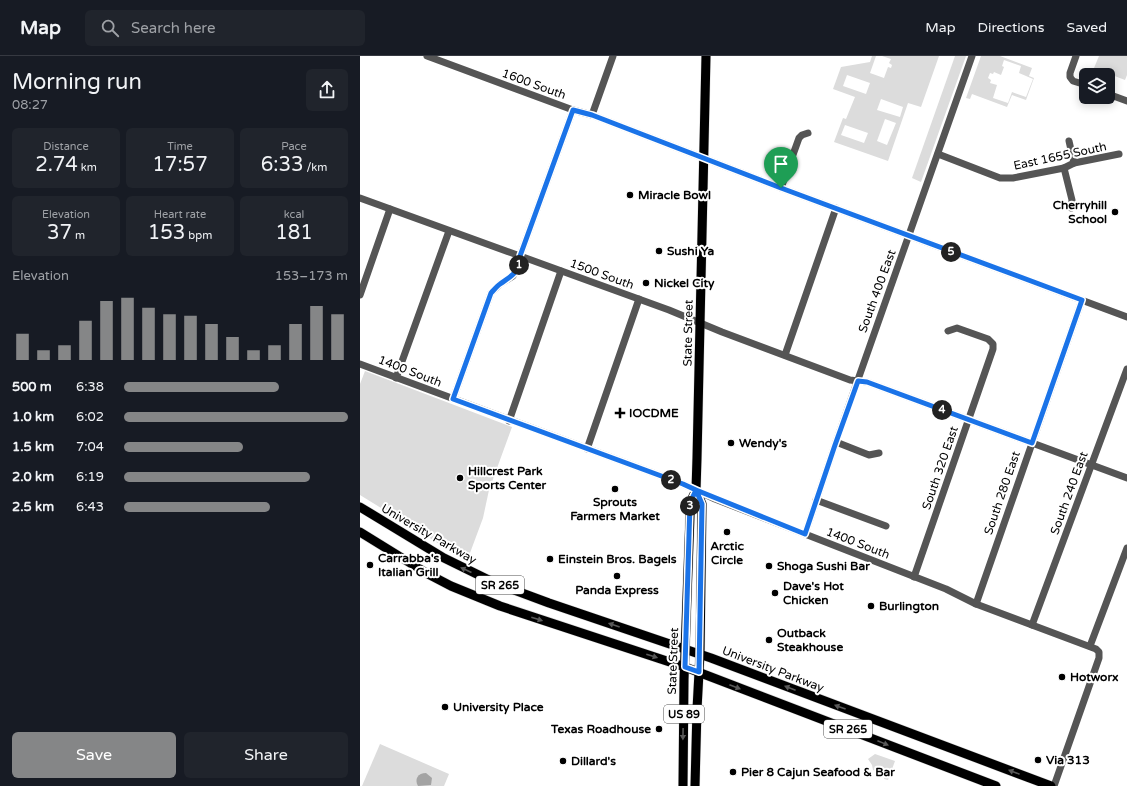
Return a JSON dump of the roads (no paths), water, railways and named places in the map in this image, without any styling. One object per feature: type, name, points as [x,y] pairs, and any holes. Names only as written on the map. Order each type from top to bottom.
[{"type":"main road","name":"State Street","points":[[683,786],[690,503],[696,490],[706,56]]},
{"type":"main road","name":"State Street","points":[[696,490],[702,504],[696,786]]},
{"type":"main road","name":"University Parkway","points":[[360,507],[444,558],[495,583],[549,603],[700,654],[1051,786]]},
{"type":"main road","name":"SR 265","points":[[360,532],[428,574],[476,597],[514,612],[699,672],[996,786]]},
{"type":"street","name":"1600 South","points":[[427,56],[573,110],[592,115],[746,175],[1127,316]]},
{"type":"street","points":[[592,115],[613,56]]},
{"type":"street","name":"South 400 East","points":[[805,534],[972,56]]},
{"type":"street","points":[[1076,56],[1070,77],[1079,83]]},
{"type":"street","points":[[1115,97],[1127,101]]},
{"type":"street","points":[[453,399],[491,293],[500,284],[513,276],[520,262],[520,256],[573,110]]},
{"type":"street","points":[[781,188],[799,138],[808,133]]},
{"type":"street","points":[[1069,141],[1074,163]]},
{"type":"street","name":"East 1655 South","points":[[938,154],[1000,178],[1013,178],[1064,168],[1074,163],[1119,154]]},
{"type":"street","points":[[1064,168],[1072,200],[1071,208]]},
{"type":"street","name":"1500 South","points":[[360,198],[639,299],[850,380],[867,382],[1127,478]]},
{"type":"street","points":[[784,355],[836,208]]},
{"type":"street","points":[[360,295],[390,209]]},
{"type":"street","points":[[396,378],[449,230]]},
{"type":"street","points":[[509,420],[561,271]]},
{"type":"street","points":[[587,449],[639,299]]},
{"type":"street","name":"South 280 East","points":[[976,604],[1082,300]]},
{"type":"street","name":"South 320 East","points":[[914,576],[992,351],[993,344],[988,339],[958,328],[948,331]]},
{"type":"street","name":"1400 South","points":[[360,364],[696,490],[946,589],[976,604],[1096,649],[1099,652],[1099,658],[1054,786]]},
{"type":"street","name":"South 240 East","points":[[1032,625],[1127,369]]},
{"type":"street","points":[[836,442],[869,455],[879,453]]},
{"type":"street","points":[[816,500],[886,526]]},
{"type":"street","points":[[1090,646],[1124,565],[1127,548]]},
{"type":"place","name":"Miracle Bowl","points":[[630,195]]},
{"type":"place","name":"Cherryhill School","points":[[1115,212]]},
{"type":"place","name":"Sushi Ya","points":[[659,251]]},
{"type":"place","name":"Nickel City","points":[[646,283]]},
{"type":"place","name":"IOCDME","points":[[620,413]]},
{"type":"place","name":"Wendy's","points":[[731,443]]},
{"type":"place","name":"Hillcrest Park Sports Center","points":[[460,478]]},
{"type":"place","name":"Sprouts Farmers Market","points":[[615,489]]},
{"type":"place","name":"Arctic Circle","points":[[727,532]]},
{"type":"place","name":"Einstein Bros. Bagels","points":[[550,559]]},
{"type":"place","name":"Carrabba's Italian Grill","points":[[370,565]]},
{"type":"place","name":"Shoga Sushi Bar","points":[[769,566]]},
{"type":"place","name":"Panda Express","points":[[617,576]]},
{"type":"place","name":"Dave's Hot Chicken","points":[[775,593]]},
{"type":"place","name":"Burlington","points":[[871,606]]},
{"type":"place","name":"Outback Steakhouse","points":[[769,640]]},
{"type":"place","name":"Hotworx","points":[[1062,677]]},
{"type":"place","name":"University Place","points":[[445,707]]},
{"type":"place","name":"Texas Roadhouse","points":[[659,729]]},
{"type":"place","name":"Via 313","points":[[1038,760]]},
{"type":"place","name":"Dillard's","points":[[563,761]]},
{"type":"place","name":"Pier 8 Cajun Seafood & Bar","points":[[733,772]]}]
